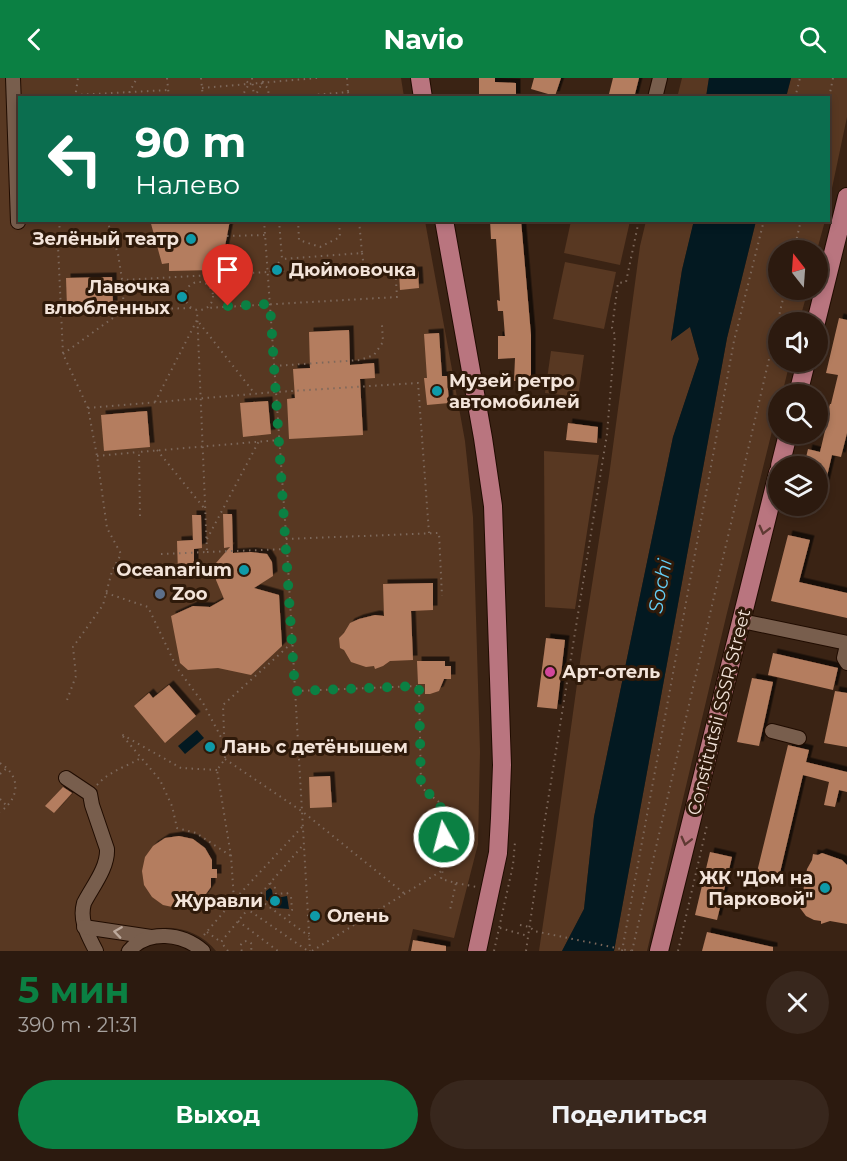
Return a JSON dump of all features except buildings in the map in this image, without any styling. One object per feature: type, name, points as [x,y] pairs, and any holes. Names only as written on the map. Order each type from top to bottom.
[{"type":"main road","points":[[420,78],[423,96]]},
{"type":"main road","points":[[818,312],[847,198]]},
{"type":"main road","points":[[444,222],[493,506],[502,765],[498,853],[477,951]]},
{"type":"main road","name":"Constitutsii SSSR Street","points":[[659,951],[768,514]]},
{"type":"street","points":[[13,78],[18,222]]},
{"type":"street","points":[[656,96],[660,78]]},
{"type":"street","points":[[742,621],[847,644],[844,656],[847,663]]},
{"type":"street","points":[[772,732],[799,738]]},
{"type":"street","points":[[66,778],[90,794],[107,849],[105,864],[84,903],[82,918],[96,951]]},
{"type":"street","points":[[84,927],[151,937],[174,937],[200,948]]},
{"type":"street","points":[[129,951],[141,941],[151,937]]},
{"type":"path","points":[[78,78],[75,96],[168,90]]},
{"type":"path","points":[[128,96],[137,78]]},
{"type":"path","points":[[168,78],[169,96]]},
{"type":"path","points":[[201,78],[203,96]]},
{"type":"path","points":[[244,78],[251,84]]},
{"type":"path","points":[[252,78],[254,96]]},
{"type":"path","points":[[254,96],[265,78]]},
{"type":"path","points":[[202,88],[317,78]]},
{"type":"path","points":[[347,78],[349,96]]},
{"type":"path","points":[[796,96],[800,78]]},
{"type":"path","points":[[829,96],[833,78]]},
{"type":"path","points":[[261,83],[268,88],[269,96]]},
{"type":"path","points":[[242,96],[251,84]]},
{"type":"path","points":[[310,96],[348,92]]},
{"type":"path","points":[[60,222],[58,246],[63,354],[88,408],[107,528],[121,554],[112,571],[103,605],[73,647],[76,676],[67,700]]},
{"type":"path","points":[[108,222],[118,254],[124,310]]},
{"type":"path","points":[[264,222],[293,642],[310,951]]},
{"type":"path","points":[[279,222],[282,259]]},
{"type":"path","points":[[298,222],[299,240],[320,248],[340,237],[339,222]]},
{"type":"path","points":[[359,222],[364,267]]},
{"type":"path","points":[[526,951],[544,819],[607,434],[615,335],[612,328],[618,283],[626,282],[639,222]]},
{"type":"path","points":[[622,950],[734,341],[764,222]]},
{"type":"path","points":[[796,240],[801,222]]},
{"type":"path","points":[[227,237],[266,236]]},
{"type":"path","points":[[269,273],[282,259],[362,253]]},
{"type":"path","points":[[63,354],[124,310],[191,308],[196,310],[397,297],[398,281],[395,265],[122,280]]},
{"type":"path","points":[[197,277],[198,282]]},
{"type":"path","points":[[191,308],[186,302],[185,292],[189,286],[198,282],[207,285],[213,292],[213,300],[207,308]]},
{"type":"path","points":[[520,925],[530,927],[534,931],[632,951],[783,300]]},
{"type":"path","points":[[196,310],[207,552]]},
{"type":"path","points":[[197,320],[255,394]]},
{"type":"path","points":[[155,403],[197,320]]},
{"type":"path","points":[[274,366],[360,360],[374,355],[383,342],[382,325]]},
{"type":"path","points":[[88,408],[418,383],[429,533]]},
{"type":"path","points":[[96,456],[279,440]]},
{"type":"path","points":[[207,540],[259,441]]},
{"type":"path","points":[[157,450],[205,510]]},
{"type":"path","points":[[139,452],[140,516]]},
{"type":"path","points":[[286,539],[439,533],[442,596]]},
{"type":"path","points":[[161,554],[287,549]]},
{"type":"path","points":[[106,592],[148,607],[177,668],[203,704],[224,743]]},
{"type":"path","points":[[234,900],[231,856],[217,770],[225,759],[223,705],[293,642]]},
{"type":"path","points":[[295,691],[419,686],[421,787],[440,803],[446,854],[441,879],[456,883],[450,910]]},
{"type":"path","points":[[217,770],[181,768],[121,734],[160,780],[172,806],[177,828],[196,833],[231,856]]},
{"type":"path","points":[[90,794],[101,780],[112,772],[141,758]]},
{"type":"path","points":[[225,759],[303,812],[405,894]]},
{"type":"path","points":[[0,763],[13,776],[15,787],[14,797],[0,812]]},
{"type":"path","points":[[0,774],[7,768]]},
{"type":"path","points":[[0,799],[8,806]]},
{"type":"path","points":[[200,948],[207,932],[234,900],[303,826]]},
{"type":"path","points":[[221,942],[304,844]]},
{"type":"path","points":[[310,951],[443,870]]},
{"type":"path","points":[[270,883],[275,888],[276,894],[287,893],[291,897],[292,910],[286,919]]},
{"type":"path","points":[[257,898],[309,936]]},
{"type":"path","points":[[234,900],[310,951]]},
{"type":"path","points":[[238,921],[278,951]]},
{"type":"path","points":[[494,951],[500,928],[528,936]]},
{"type":"path","points":[[207,932],[221,942],[228,951]]},
{"type":"path","points":[[242,951],[240,945],[245,940],[252,944],[251,951]]},
{"type":"shaded area","points":[[0,78],[401,78],[404,96],[18,96],[18,222],[425,222],[465,441],[473,517],[480,752],[478,844],[454,938],[413,929],[408,951],[216,951],[194,934],[181,929],[167,928],[141,933],[120,951],[0,951]]},
{"type":"shaded area","points":[[682,78],[709,78],[706,96],[678,96]]},
{"type":"shaded area","points":[[791,78],[847,78],[847,117],[830,198],[830,96],[786,96]]},
{"type":"shaded area","points":[[571,222],[630,222],[620,265],[564,253]]},
{"type":"shaded area","points":[[646,222],[694,222],[682,270],[671,340],[690,326],[699,359],[673,437],[594,817],[584,909],[562,951],[539,951],[609,476],[640,246]]},
{"type":"shaded area","points":[[756,222],[825,222],[820,240],[768,240],[768,300],[805,300],[802,312],[768,312],[768,372],[788,372],[784,384],[768,384],[769,444],[647,951],[614,951],[727,338]]},
{"type":"shaded area","points":[[565,262],[616,272],[604,329],[553,319]]},
{"type":"shaded area","points":[[551,351],[584,355],[578,397],[545,393]]},
{"type":"shaded area","points":[[544,451],[599,455],[575,609],[545,607]]},
{"type":"water","points":[[709,78],[791,78],[786,96],[706,96]]},
{"type":"water","name":"Sochi","points":[[694,222],[756,222],[727,338],[614,951],[562,951],[584,909],[594,817],[673,437],[699,359],[690,327],[671,341],[682,270]]},
{"type":"water","points":[[197,730],[204,738],[185,754],[178,746]]},
{"type":"water","points":[[270,888],[273,896],[277,898],[287,896],[289,909],[276,908],[266,900],[266,891]]},
{"type":"place","name":"Зелёный театр","points":[[191,239]]},
{"type":"place","name":"Дюймовочка","points":[[277,270]]},
{"type":"place","name":"Лавочка влюбленных","points":[[182,297]]},
{"type":"place","name":"Музей ретро автомобилей","points":[[437,391]]},
{"type":"place","name":"Oceanarium","points":[[244,570]]},
{"type":"place","name":"Zoo","points":[[160,594]]},
{"type":"place","name":"Арт-отель","points":[[550,672]]},
{"type":"place","name":"Лань с детёнышем","points":[[210,747]]},
{"type":"place","name":"ЖК \"Дом на Парковой\"","points":[[825,888]]},
{"type":"place","name":"Журавли","points":[[275,901]]},
{"type":"place","name":"Олень","points":[[315,916]]},
{"type":"route","points":[[228,306],[270,304],[295,691],[419,686],[421,787],[440,803],[444,837]]}]
